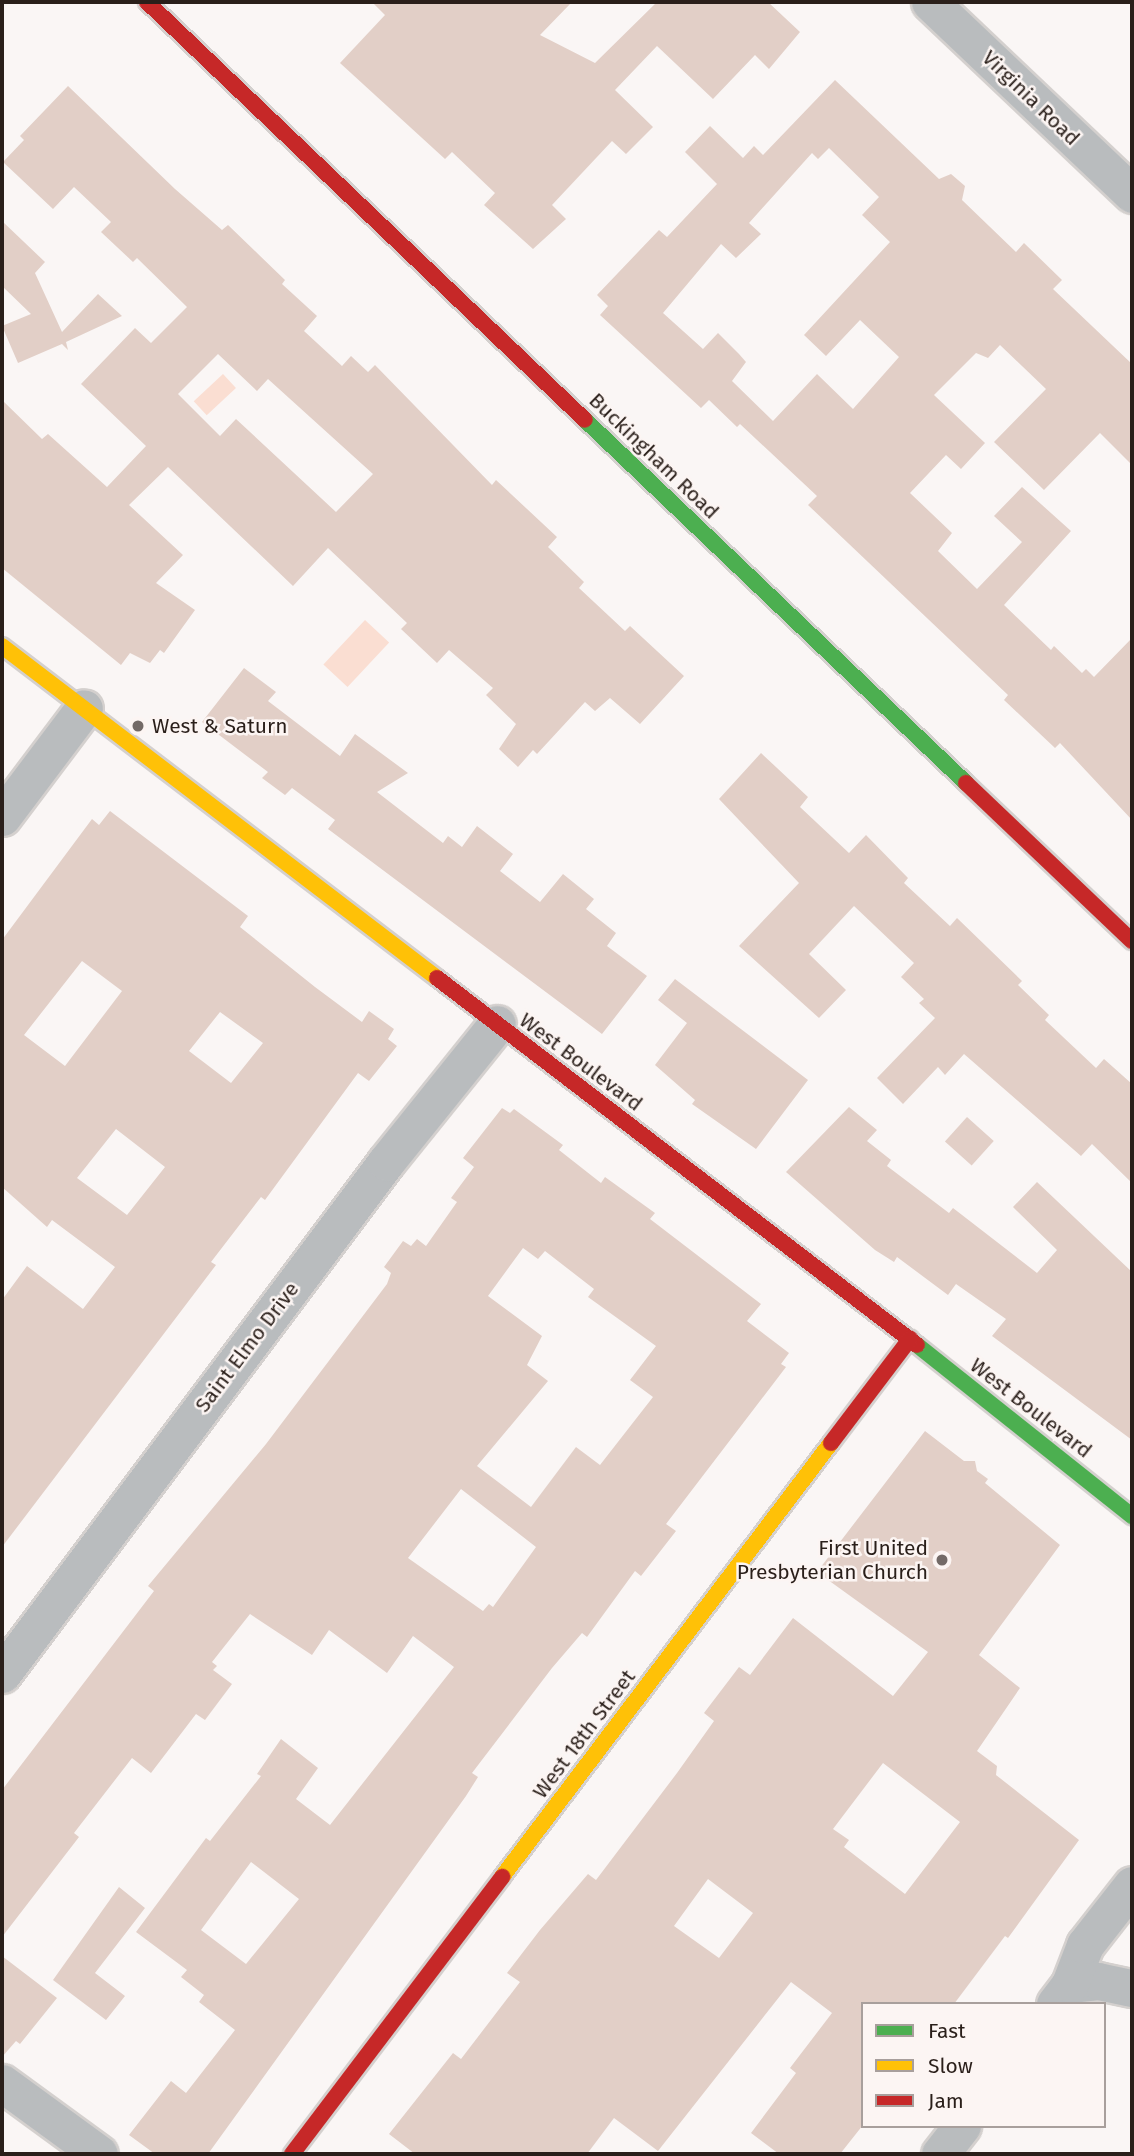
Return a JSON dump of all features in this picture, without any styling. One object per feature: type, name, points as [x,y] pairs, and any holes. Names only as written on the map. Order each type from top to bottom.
[{"type":"street","name":"Buckingham Road","points":[[147,2],[1132,942]]},
{"type":"street","name":"Virginia Road","points":[[930,2],[1132,194]]},
{"type":"street","name":"West Boulevard","points":[[2,646],[910,1339],[1132,1516]]},
{"type":"street","points":[[2,817],[84,709]]},
{"type":"street","name":"Saint Elmo Drive","points":[[2,1674],[386,1162],[497,1024]]},
{"type":"street","name":"West 18th Street","points":[[292,2154],[910,1339]]},
{"type":"street","points":[[1062,1994],[1086,1945],[1132,1885]]},
{"type":"street","points":[[1062,1994],[1098,1981],[1132,1988]]},
{"type":"street","points":[[2,2082],[99,2154]]},
{"type":"street","points":[[940,2154],[960,2128]]},
{"type":"shaded area","points":[[223,374],[236,388],[207,415],[194,401]]},
{"type":"shaded area","points":[[365,620],[389,643],[348,687],[323,665]]},
{"type":"building","points":[[372,2],[572,2],[540,35],[595,63],[657,2],[768,2],[800,32],[769,69],[755,55],[713,99],[657,46],[615,90],[653,127],[626,154],[612,141],[552,205],[566,219],[533,249],[484,205],[495,193],[452,152],[445,159],[340,63],[385,15]]},
{"type":"building","points":[[835,80],[939,179],[951,174],[965,186],[962,200],[1016,252],[1024,243],[1062,280],[1053,289],[1132,364],[1132,465],[1100,433],[1044,490],[994,442],[1046,389],[1000,345],[988,358],[976,353],[934,395],[985,443],[961,469],[946,455],[910,493],[952,533],[938,551],[977,589],[1022,542],[994,516],[1022,487],[1071,531],[1004,605],[1051,650],[1054,646],[1082,673],[1086,669],[1094,677],[1132,638],[1132,820],[1060,743],[1055,748],[1004,700],[1008,695],[808,505],[817,496],[740,424],[737,427],[709,400],[701,408],[600,315],[608,306],[597,295],[659,230],[667,237],[717,184],[685,152],[710,126],[743,158],[754,146],[763,155]],"holes":[[[829,148],[879,197],[862,215],[890,242],[804,335],[826,356],[860,320],[899,357],[853,409],[817,374],[773,421],[732,381],[746,362],[718,333],[703,349],[663,313],[721,244],[736,258],[761,234],[749,223],[812,153],[818,159]]]},
{"type":"building","points":[[68,86],[175,189],[222,230],[228,225],[285,280],[282,284],[317,316],[304,331],[342,366],[351,356],[368,372],[375,365],[492,485],[496,480],[557,537],[548,547],[584,582],[579,588],[625,631],[630,626],[684,676],[640,724],[610,698],[595,711],[585,702],[537,754],[533,750],[518,767],[499,749],[516,724],[486,695],[493,688],[449,650],[437,663],[401,629],[407,623],[328,548],[293,586],[168,467],[129,505],[183,555],[156,583],[195,610],[164,653],[160,650],[150,663],[130,653],[121,665],[2,568],[2,400],[42,439],[48,434],[107,487],[146,446],[81,384],[135,328],[151,343],[187,307],[137,258],[133,262],[101,232],[111,222],[74,187],[53,209],[3,162],[24,140],[20,136]],"holes":[[[218,354],[257,391],[268,379],[373,474],[336,512],[236,419],[220,436],[178,394]]]},
{"type":"building","points":[[2,221],[45,262],[35,273],[62,332],[98,294],[122,316],[66,342],[68,350],[62,344],[18,363],[2,326],[31,314],[2,286]]},
{"type":"building","points":[[244,668],[276,692],[268,701],[340,756],[355,734],[408,773],[377,792],[443,843],[448,836],[462,847],[477,826],[513,854],[500,871],[540,902],[563,874],[594,899],[586,909],[616,933],[607,946],[647,976],[602,1034],[328,829],[335,820],[292,788],[285,795],[262,778],[268,772],[202,722]]},
{"type":"building","points":[[761,753],[808,797],[800,807],[849,853],[866,835],[908,878],[904,883],[950,926],[957,918],[1022,981],[1018,985],[1049,1015],[1045,1020],[1096,1068],[1104,1059],[1132,1084],[1132,1183],[1092,1144],[1081,1156],[964,1054],[945,1075],[938,1067],[903,1104],[877,1078],[935,1018],[919,1003],[924,999],[901,977],[914,963],[854,906],[809,954],[846,990],[819,1018],[739,946],[799,883],[719,799]]},
{"type":"building","points":[[110,811],[248,916],[240,927],[315,987],[362,1022],[369,1011],[394,1029],[388,1039],[397,1046],[369,1081],[358,1073],[265,1200],[261,1197],[211,1262],[216,1265],[2,1547],[2,1300],[27,1266],[83,1309],[115,1267],[52,1220],[47,1227],[2,1187],[2,940],[92,819],[99,825]],"holes":[[[82,961],[122,991],[65,1066],[24,1035]],[[220,1012],[263,1043],[231,1083],[189,1051]],[[116,1129],[165,1167],[127,1215],[77,1178]]]},
{"type":"building","points":[[675,979],[808,1080],[756,1149],[692,1104],[695,1100],[655,1065],[687,1023],[658,1000]]},
{"type":"building","points":[[849,1107],[877,1130],[867,1141],[891,1160],[887,1166],[949,1213],[953,1208],[1037,1273],[1057,1250],[1013,1207],[1037,1182],[1132,1272],[1132,1440],[992,1336],[1006,1319],[956,1284],[948,1295],[897,1257],[894,1262],[875,1250],[786,1172]]},
{"type":"building","points":[[502,1108],[510,1113],[514,1109],[563,1145],[559,1150],[601,1183],[605,1177],[655,1213],[650,1219],[761,1304],[747,1321],[789,1353],[781,1364],[786,1367],[666,1524],[676,1531],[641,1576],[635,1571],[587,1637],[582,1633],[552,1668],[472,1773],[478,1777],[466,1796],[208,2154],[155,2154],[129,2135],[171,2081],[186,2093],[235,2030],[199,2002],[204,1995],[181,1977],[187,1970],[136,1932],[206,1838],[210,1841],[261,1776],[257,1774],[281,1739],[318,1768],[296,1799],[330,1825],[454,1667],[413,1636],[387,1673],[329,1630],[312,1655],[250,1614],[212,1662],[217,1666],[213,1670],[232,1684],[205,1720],[196,1714],[151,1773],[132,1758],[74,1833],[79,1837],[2,1937],[2,1790],[154,1591],[148,1586],[266,1444],[387,1284],[391,1273],[384,1267],[403,1241],[411,1246],[417,1239],[426,1246],[457,1202],[451,1198],[474,1167],[463,1158]],"holes":[[[523,1248],[538,1259],[545,1251],[594,1289],[588,1297],[656,1346],[630,1380],[653,1397],[600,1465],[576,1447],[531,1507],[477,1466],[548,1381],[527,1365],[542,1336],[488,1296]],[[461,1489],[536,1547],[493,1607],[489,1604],[483,1611],[408,1558]],[[251,1862],[299,1899],[246,1964],[201,1930]]]},
{"type":"building","points":[[967,1117],[994,1141],[972,1166],[945,1142]]},
{"type":"building","points":[[925,1431],[964,1461],[975,1461],[977,1471],[988,1479],[985,1483],[1060,1545],[979,1655],[1020,1688],[977,1751],[997,1766],[996,1775],[1079,1840],[1008,1938],[1005,1936],[956,2002],[861,2002],[861,2128],[840,2154],[779,2154],[751,2133],[796,2073],[790,2068],[832,2013],[791,1982],[658,2151],[614,2118],[587,2154],[415,2154],[389,2134],[453,2053],[461,2059],[520,1982],[507,1973],[588,1874],[596,1880],[677,1773],[714,1721],[704,1713],[739,1667],[750,1675],[793,1618],[893,1696],[928,1652],[817,1572]],"holes":[[[883,1763],[960,1822],[905,1894],[844,1847],[849,1840],[833,1829]],[[708,1879],[753,1913],[719,1958],[674,1926]]]},
{"type":"building","points":[[119,1887],[145,1908],[95,1973],[125,1996],[106,2020],[53,1980]]},
{"type":"building","points":[[2,1956],[57,1998],[20,2044],[16,2041],[2,2057]]},
{"type":"traffic: fast","points":[[585,420],[966,783]]},
{"type":"traffic: fast","points":[[917,1345],[1132,1516]]},
{"type":"traffic: slow","points":[[2,646],[437,978]]},
{"type":"traffic: slow","points":[[502,1877],[831,1443]]},
{"type":"traffic: jam","points":[[147,2],[585,420]]},
{"type":"traffic: jam","points":[[966,783],[1132,941]]},
{"type":"traffic: jam","points":[[437,978],[917,1345]]},
{"type":"traffic: jam","points":[[831,1443],[910,1339]]},
{"type":"traffic: jam","points":[[292,2154],[502,1877]]},
{"type":"place","name":"West & Saturn","points":[[138,726]]},
{"type":"place","name":"First United Presbyterian Church","points":[[942,1560]]}]
